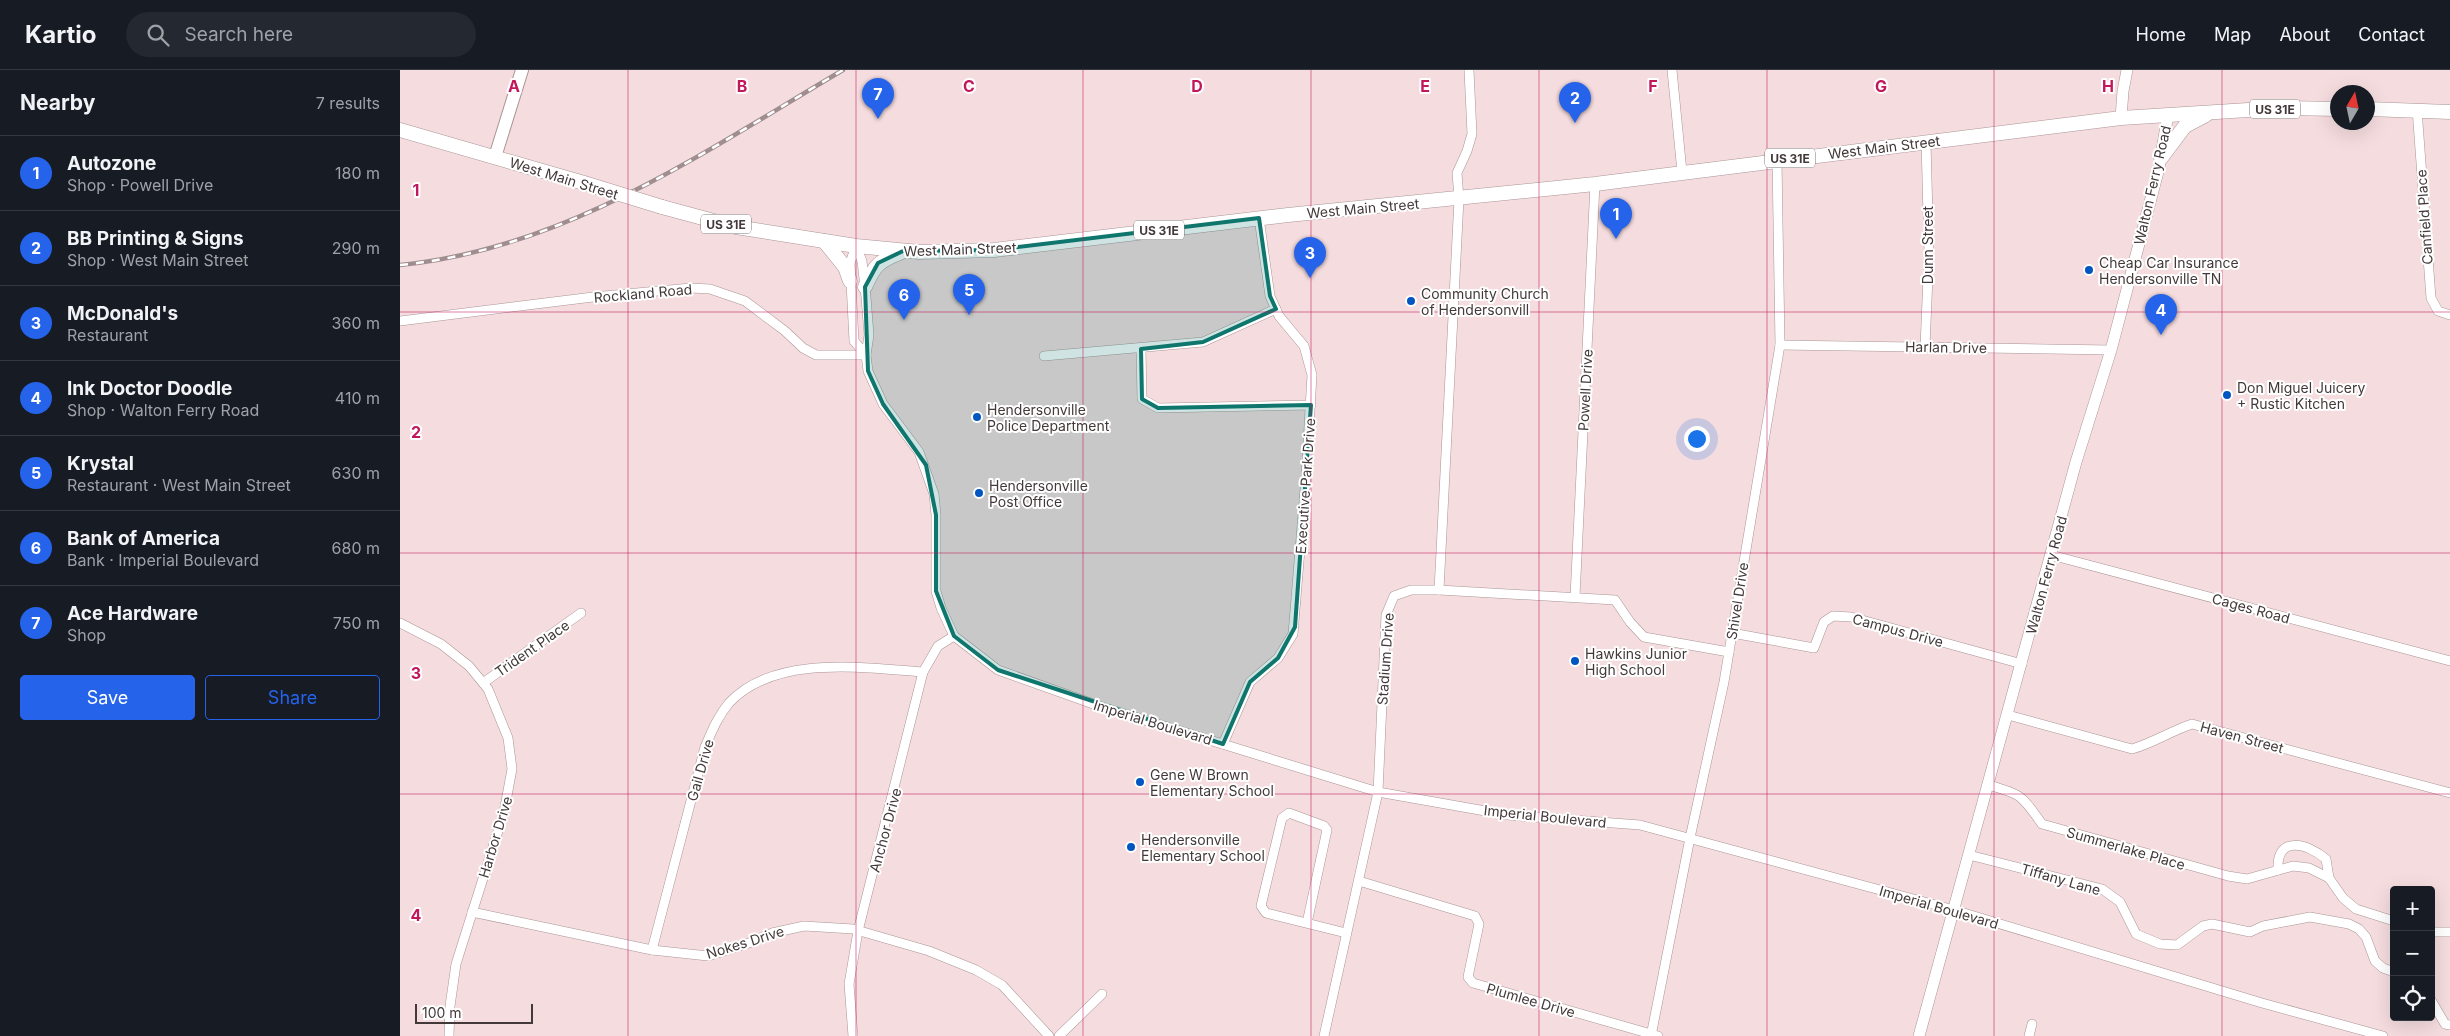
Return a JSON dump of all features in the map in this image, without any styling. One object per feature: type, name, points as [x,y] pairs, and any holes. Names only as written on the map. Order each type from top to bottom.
[{"type":"main road","points":[[495,157],[522,70]]},
{"type":"main road","name":"West Main Street","points":[[400,130],[736,227],[856,246],[903,251],[994,250],[1259,218],[1595,184],[2121,118],[2280,108],[2330,109]]},
{"type":"main road","points":[[2375,109],[2417,109],[2450,112]]},
{"type":"main road","points":[[2161,158],[2185,126],[2213,112]]},
{"type":"main road","points":[[824,241],[845,267],[850,281]]},
{"type":"main road","points":[[865,287],[872,270],[878,263],[903,251]]},
{"type":"street","points":[[1469,70],[1472,134],[1468,151],[1457,173],[1458,199],[1439,590],[1615,600],[1630,622],[1644,637],[1728,652]]},
{"type":"street","points":[[1672,70],[1682,172]]},
{"type":"street","points":[[2121,118],[2127,70]]},
{"type":"street","name":"Canfield Place","points":[[2417,109],[2431,298],[2438,312],[2450,315]]},
{"type":"street","name":"Walton Ferry Road","points":[[1919,1036],[2076,462],[2111,350],[2161,158],[2168,114]]},
{"type":"street","name":"Dunn Street","points":[[1925,347],[1929,252],[1926,142]]},
{"type":"street","name":"Shivel Drive","points":[[1653,1035],[1690,838],[1724,682],[1780,345],[1777,160]]},
{"type":"street","name":"Powell Drive","points":[[1575,597],[1595,184]]},
{"type":"street","name":"Executive Park Drive","points":[[1223,744],[1250,682],[1278,658],[1293,634],[1297,605],[1311,405],[1312,375],[1304,346],[1276,309],[1270,296],[1259,218]]},
{"type":"street","points":[[856,246],[850,264],[854,341],[866,355]]},
{"type":"street","points":[[856,246],[862,261],[865,287],[869,335],[866,355],[868,371],[878,396],[906,432],[926,466],[934,494],[936,515],[936,592],[954,636]]},
{"type":"street","name":"Rockland Road","points":[[400,321],[603,296],[691,288],[710,289],[745,301],[785,331],[802,348],[816,355],[866,355]]},
{"type":"street","points":[[1044,356],[1141,349],[1203,342],[1276,309]]},
{"type":"street","name":"Harlan Drive","points":[[1780,345],[2111,350]]},
{"type":"street","points":[[1141,349],[1142,399],[1158,408],[1311,405]]},
{"type":"street","name":"Cages Road","points":[[2051,555],[2450,661]]},
{"type":"street","name":"Stadium Drive","points":[[1324,1036],[1378,792],[1386,615],[1389,603],[1394,596],[1401,592],[1439,590]]},
{"type":"street","name":"Trident Place","points":[[483,683],[581,612]]},
{"type":"street","name":"Campus Drive","points":[[1732,633],[1814,648],[1824,622],[1833,616],[1851,617],[2022,664]]},
{"type":"street","name":"Harbor Drive","points":[[400,623],[441,644],[470,666],[488,689],[508,738],[512,769],[504,812],[456,964],[450,1006],[449,1036]]},
{"type":"street","name":"Anchor Drive","points":[[853,1036],[849,984],[858,931],[923,672],[938,646],[954,636]]},
{"type":"street","name":"Imperial Boulevard","points":[[954,636],[998,670],[1061,693],[1378,792],[1508,815],[1640,825],[1954,910],[2253,1001],[2382,1036]]},
{"type":"street","name":"Gail Drive","points":[[652,950],[705,746],[718,717],[729,704],[740,694],[772,676],[794,670],[870,669],[923,672]]},
{"type":"street","name":"Haven Street","points":[[2008,715],[2132,749],[2148,745],[2172,731],[2192,724],[2450,793]]},
{"type":"street","name":"Summerlake Place","points":[[1989,785],[2017,793],[2042,824],[2228,876],[2248,879],[2293,866],[2309,868],[2329,878]]},
{"type":"street","points":[[1307,923],[1327,830],[1324,826],[1289,813],[1282,818],[1262,906],[1266,913],[1346,933]]},
{"type":"street","points":[[2278,870],[2277,863],[2284,849],[2290,845],[2297,845],[2316,851],[2326,858],[2329,878],[2343,898],[2356,909],[2390,920]]},
{"type":"street","name":"Tiffany Lane","points":[[1969,855],[2102,889],[2120,902],[2136,934],[2160,944],[2177,945],[2203,926],[2212,924],[2250,932],[2270,924],[2310,918],[2349,924],[2359,929],[2366,937],[2375,961],[2383,968],[2390,971]]},
{"type":"street","name":"Plumlee Drive","points":[[1359,881],[1475,916],[1479,924],[1468,977],[1473,983],[1653,1035]]},
{"type":"street","name":"Nokes Drive","points":[[472,912],[652,950],[708,956],[752,942],[772,933],[804,926],[858,931],[929,951],[976,970],[1002,985],[1049,1036]]},
{"type":"street","points":[[2435,932],[2450,932]]},
{"type":"street","points":[[1059,1036],[1102,994]]},
{"type":"street","points":[[2435,1006],[2446,1024],[2450,1025]]},
{"type":"street","points":[[2029,1036],[2032,1024]]},
{"type":"highlighted area","points":[[1259,218],[1270,296],[1276,309],[1203,342],[1141,349],[1142,399],[1158,408],[1311,405],[1295,627],[1278,658],[1250,682],[1223,744],[998,670],[954,636],[936,591],[936,515],[926,465],[883,404],[868,371],[865,287],[878,263],[903,251],[994,250]]},
{"type":"railway","points":[[400,265],[461,255],[519,239],[576,218],[685,164],[843,70]]},
{"type":"place","name":"Ace Hardware","points":[[878,119]]},
{"type":"place","name":"BB Printing & Signs","points":[[1575,123]]},
{"type":"place","name":"Autozone","points":[[1616,239]]},
{"type":"place","name":"Cheap Car Insurance Hendersonville TN","points":[[2089,270]]},
{"type":"place","name":"McDonald's","points":[[1310,278]]},
{"type":"place","name":"Community Church of Hendersonvill","points":[[1411,301]]},
{"type":"place","name":"Krystal","points":[[969,315]]},
{"type":"place","name":"Bank of America","points":[[904,320]]},
{"type":"place","name":"Ink Doctor Doodle","points":[[2161,335]]},
{"type":"place","name":"Don Miguel Juicery + Rustic Kitchen","points":[[2227,395]]},
{"type":"place","name":"Hendersonville Police Department","points":[[977,417]]},
{"type":"place","name":"Hendersonville Post Office","points":[[979,493]]},
{"type":"place","name":"Hawkins Junior High School","points":[[1575,661]]},
{"type":"place","name":"Gene W Brown Elementary School","points":[[1140,782]]},
{"type":"place","name":"Hendersonville Elementary School","points":[[1131,847]]}]
